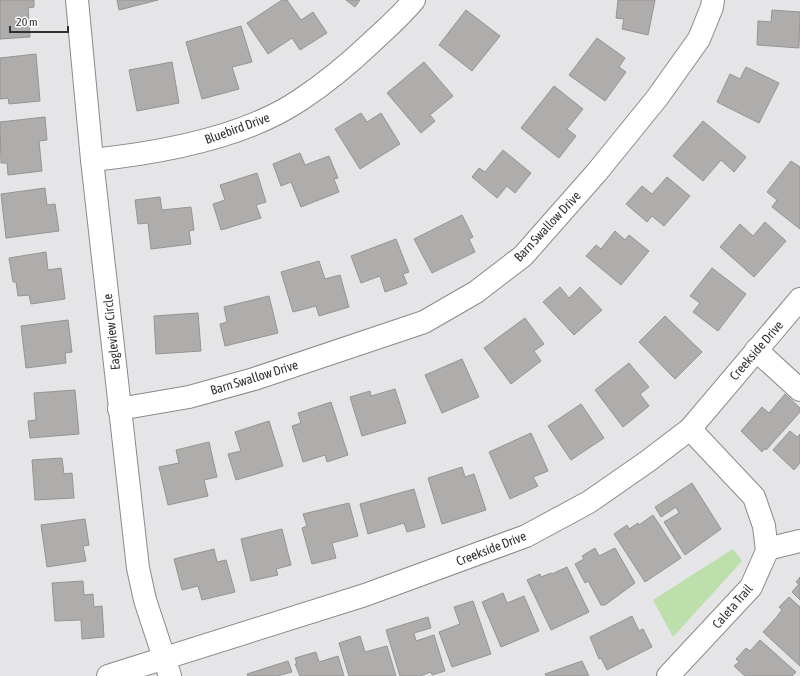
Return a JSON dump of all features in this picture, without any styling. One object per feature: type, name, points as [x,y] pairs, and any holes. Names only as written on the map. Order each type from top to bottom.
[{"type":"street","name":"Eagleview Circle","points":[[77,0],[92,160],[138,568],[145,600],[167,668]]},
{"type":"street","name":"Bluebird Drive","points":[[92,160],[125,156],[191,144],[254,124],[299,101],[353,60],[414,0]]},
{"type":"street","name":"Barn Swallow Drive","points":[[119,409],[189,396],[254,379],[424,322],[476,292],[523,256],[597,172],[647,110],[699,39],[712,7],[713,0]]},
{"type":"street","name":"Creekside Drive","points":[[108,676],[167,668],[526,536],[589,502],[648,461],[690,429],[800,299]]},
{"type":"street","points":[[756,350],[800,390]]},
{"type":"street","points":[[690,429],[754,497],[764,526],[767,549],[800,541]]},
{"type":"street","name":"Caleta Trail","points":[[668,676],[751,587],[767,549]]},
{"type":"green space","points":[[733,549],[742,561],[673,637],[653,600]]},
{"type":"building","points":[[0,0],[34,0],[34,7],[28,8],[30,37],[0,39]]},
{"type":"building","points":[[117,0],[158,0],[119,10]]},
{"type":"building","points":[[282,0],[287,0],[301,20],[313,12],[327,33],[300,50],[292,38],[268,54],[247,23]]},
{"type":"building","points":[[346,0],[360,0],[355,7]]},
{"type":"building","points":[[618,0],[655,0],[648,35],[622,29],[624,19],[616,18]]},
{"type":"building","points":[[466,10],[500,36],[472,71],[439,45]]},
{"type":"building","points":[[772,10],[800,12],[799,48],[757,45],[758,21],[771,22]]},
{"type":"building","points":[[241,26],[252,62],[232,67],[239,89],[202,99],[186,42]]},
{"type":"building","points":[[597,38],[625,58],[619,67],[626,72],[605,101],[569,75]]},
{"type":"building","points":[[36,54],[40,101],[9,104],[8,98],[0,99],[0,58]]},
{"type":"building","points":[[172,62],[179,103],[137,111],[129,70]]},
{"type":"building","points":[[424,62],[453,96],[430,115],[435,121],[421,133],[387,93]]},
{"type":"building","points":[[746,67],[779,83],[759,123],[717,102],[730,74],[740,79]]},
{"type":"building","points":[[554,86],[583,109],[567,129],[576,136],[559,158],[521,128]]},
{"type":"building","points":[[361,113],[367,122],[381,113],[400,144],[360,169],[335,129]]},
{"type":"building","points":[[45,117],[47,140],[39,141],[42,171],[8,175],[7,163],[1,163],[0,122]]},
{"type":"building","points":[[703,121],[746,157],[734,172],[721,160],[703,181],[673,156]]},
{"type":"building","points":[[503,150],[531,173],[515,193],[507,186],[497,198],[472,177],[479,168],[485,172]]},
{"type":"building","points":[[300,153],[305,165],[329,156],[338,178],[334,179],[339,192],[301,207],[291,182],[281,186],[273,164]]},
{"type":"building","points":[[791,161],[800,167],[800,229],[772,207],[777,200],[767,192]]},
{"type":"building","points":[[257,173],[266,202],[256,205],[261,218],[221,230],[213,204],[225,200],[220,185]]},
{"type":"building","points":[[667,177],[690,196],[664,226],[652,216],[647,222],[626,204],[642,186],[652,194]]},
{"type":"building","points":[[45,188],[47,205],[55,204],[59,231],[6,238],[1,194]]},
{"type":"building","points":[[160,197],[162,210],[191,207],[194,230],[189,231],[191,244],[151,249],[148,223],[138,224],[135,200]]},
{"type":"building","points":[[462,215],[473,237],[469,239],[475,252],[432,273],[414,239]]},
{"type":"building","points":[[765,222],[786,241],[754,277],[720,247],[740,224],[753,236]]},
{"type":"building","points":[[615,231],[625,240],[629,235],[649,251],[621,285],[586,256],[596,245],[601,249]]},
{"type":"building","points":[[396,239],[409,272],[403,274],[407,284],[385,292],[380,276],[361,283],[351,256]]},
{"type":"building","points":[[46,252],[48,270],[61,268],[65,299],[31,304],[29,295],[18,296],[16,282],[13,282],[9,258]]},
{"type":"building","points":[[319,261],[325,279],[340,275],[349,307],[319,316],[316,306],[293,312],[281,272]]},
{"type":"building","points":[[712,268],[746,294],[718,331],[693,312],[700,303],[690,296]]},
{"type":"building","points":[[560,287],[569,298],[580,287],[602,310],[574,335],[543,302]]},
{"type":"building","points":[[269,296],[278,333],[225,346],[220,324],[227,322],[224,307]]},
{"type":"building","points":[[198,313],[201,351],[156,354],[154,316]]},
{"type":"building","points":[[665,316],[702,352],[675,379],[639,342]]},
{"type":"building","points":[[525,318],[544,344],[534,351],[541,361],[511,384],[484,348]]},
{"type":"building","points":[[68,320],[72,352],[65,353],[66,363],[26,368],[21,326]]},
{"type":"building","points":[[462,359],[479,397],[442,413],[425,375]]},
{"type":"building","points":[[629,363],[649,387],[640,394],[649,406],[623,427],[595,390]]},
{"type":"building","points":[[395,389],[406,423],[362,436],[350,397],[370,391],[371,396]]},
{"type":"building","points":[[75,390],[79,434],[30,438],[28,421],[36,420],[34,393]]},
{"type":"building","points":[[785,394],[800,408],[800,412],[766,450],[765,448],[762,452],[741,431],[762,407],[769,413]]},
{"type":"building","points":[[331,402],[348,455],[327,462],[325,455],[303,462],[292,426],[301,423],[298,413]]},
{"type":"building","points":[[581,404],[604,438],[571,460],[548,426]]},
{"type":"building","points":[[269,421],[283,466],[236,480],[228,454],[241,451],[235,432]]},
{"type":"building","points":[[790,431],[797,437],[800,434],[800,463],[794,470],[773,450]]},
{"type":"building","points":[[531,433],[548,471],[533,477],[538,486],[510,499],[489,452]]},
{"type":"building","points":[[209,442],[217,477],[204,480],[208,496],[168,505],[159,467],[179,463],[176,450]]},
{"type":"building","points":[[62,458],[64,474],[72,473],[74,498],[35,500],[32,460]]},
{"type":"building","points":[[462,467],[465,477],[474,474],[486,510],[442,524],[428,478]]},
{"type":"building","points":[[692,483],[721,529],[685,555],[664,522],[679,513],[676,507],[661,517],[655,507]]},
{"type":"building","points":[[414,489],[425,527],[407,532],[404,523],[368,534],[360,504]]},
{"type":"building","points":[[349,503],[358,536],[332,543],[336,558],[312,564],[302,528],[307,526],[303,514]]},
{"type":"building","points":[[653,515],[681,558],[645,582],[614,534],[627,525],[629,529],[638,523],[639,525]]},
{"type":"building","points":[[85,519],[89,545],[83,546],[86,561],[47,567],[41,525]]},
{"type":"building","points":[[282,529],[291,565],[276,569],[278,575],[251,581],[241,539]]},
{"type":"building","points":[[595,548],[599,556],[615,548],[635,583],[605,605],[601,605],[588,581],[585,583],[575,564],[584,559],[582,556]]},
{"type":"building","points":[[214,549],[217,562],[226,560],[235,592],[202,600],[198,586],[182,590],[174,559]]},
{"type":"building","points":[[567,567],[589,612],[551,630],[527,580],[540,574],[541,577],[551,573],[552,574]]},
{"type":"building","points":[[800,577],[800,600],[792,592],[799,584],[796,582]]},
{"type":"building","points":[[83,581],[84,595],[93,594],[94,607],[102,606],[104,637],[82,639],[81,620],[55,621],[52,583]]},
{"type":"building","points":[[503,593],[507,603],[524,596],[539,631],[501,647],[482,602]]},
{"type":"building","points":[[789,597],[800,607],[800,666],[763,632],[782,610],[779,607]]},
{"type":"building","points":[[473,601],[491,654],[452,667],[439,632],[460,624],[454,607]]},
{"type":"building","points":[[632,616],[639,631],[643,629],[652,647],[607,670],[601,658],[599,659],[590,637]]},
{"type":"building","points":[[428,617],[431,628],[414,633],[416,641],[434,635],[445,671],[432,675],[431,672],[420,676],[400,676],[386,630]]},
{"type":"building","points":[[360,636],[365,652],[387,646],[396,676],[349,676],[339,643]]},
{"type":"building","points":[[760,640],[796,672],[792,676],[745,676],[734,666],[739,662],[736,659],[746,648],[750,651]]},
{"type":"building","points":[[316,652],[319,662],[338,656],[344,676],[300,676],[295,664],[297,664],[295,658]]},
{"type":"building","points":[[288,661],[292,672],[277,676],[248,676],[247,674]]},
{"type":"building","points":[[582,661],[589,676],[546,676],[545,674]]}]
